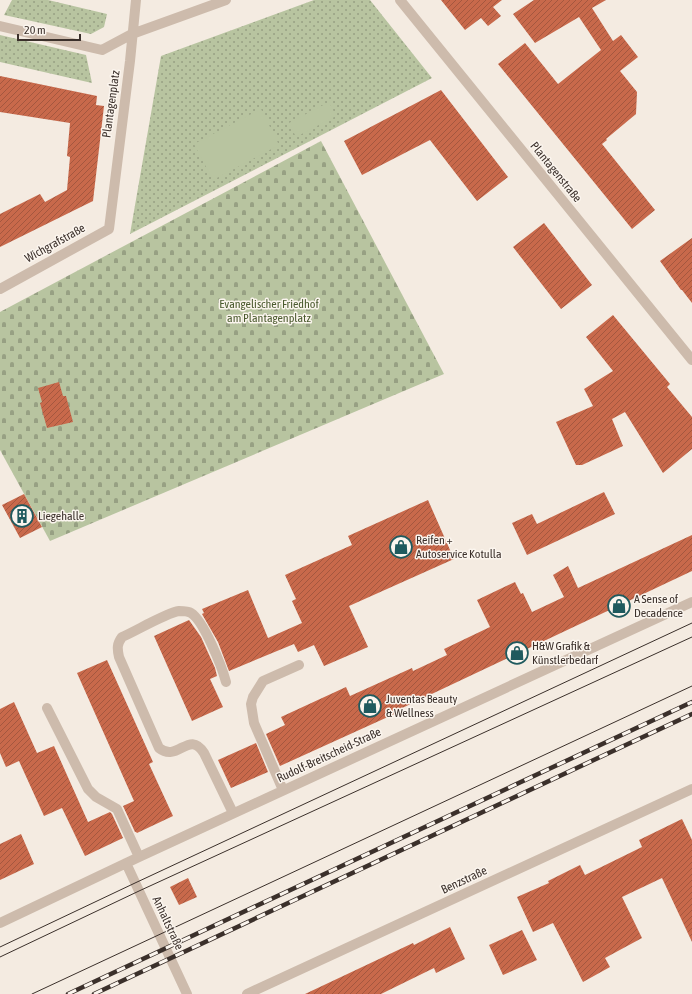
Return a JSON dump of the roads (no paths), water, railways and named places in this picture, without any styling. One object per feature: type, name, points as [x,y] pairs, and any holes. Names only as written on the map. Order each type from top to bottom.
[{"type":"street","name":"Plantagenplatz","points":[[111,212],[136,0]]},
{"type":"street","points":[[0,26],[102,50],[132,34],[226,0]]},
{"type":"street","name":"Plantagenstraße","points":[[400,0],[692,360]]},
{"type":"street","name":"Wichgrafstraße","points":[[0,289],[108,228],[111,212]]},
{"type":"street","name":"Rudolf-Breitscheid-Straße","points":[[0,923],[233,813],[692,602]]},
{"type":"street","points":[[226,682],[222,667],[201,624],[191,613],[185,611],[172,613],[122,637],[118,643],[117,650],[119,657],[159,748],[164,752],[170,753],[192,743],[197,744],[204,752],[233,813]]},
{"type":"street","points":[[283,790],[254,723],[252,704],[253,697],[263,681],[299,665]]},
{"type":"street","points":[[47,708],[88,789],[96,798],[117,809],[139,857]]},
{"type":"street","name":"Benzstraße","points":[[247,994],[692,789]]},
{"type":"street","name":"Anhaltstraße","points":[[126,863],[187,994]]},
{"type":"tram line","points":[[0,947],[692,623]]},
{"type":"tram line","points":[[0,957],[139,891],[692,637]]},
{"type":"tram line","points":[[32,994],[692,686]]},
{"type":"railway","points":[[68,994],[692,702]]},
{"type":"railway","points":[[94,994],[692,714]]},
{"type":"place","name":"Liegehalle","points":[[22,516]]},
{"type":"place","name":"Reifen + Autoservice Kotulla","points":[[401,547]]},
{"type":"place","name":"A Sense of Decadence","points":[[619,606]]},
{"type":"place","name":"H&W Grafik & Künstlerbedarf","points":[[517,653]]},
{"type":"place","name":"Juventas Beauty & Wellness","points":[[370,706]]},
{"type":"park label","name":"Evangelischer Friedhof am Plantagenplatz","points":[[269,311]]}]
